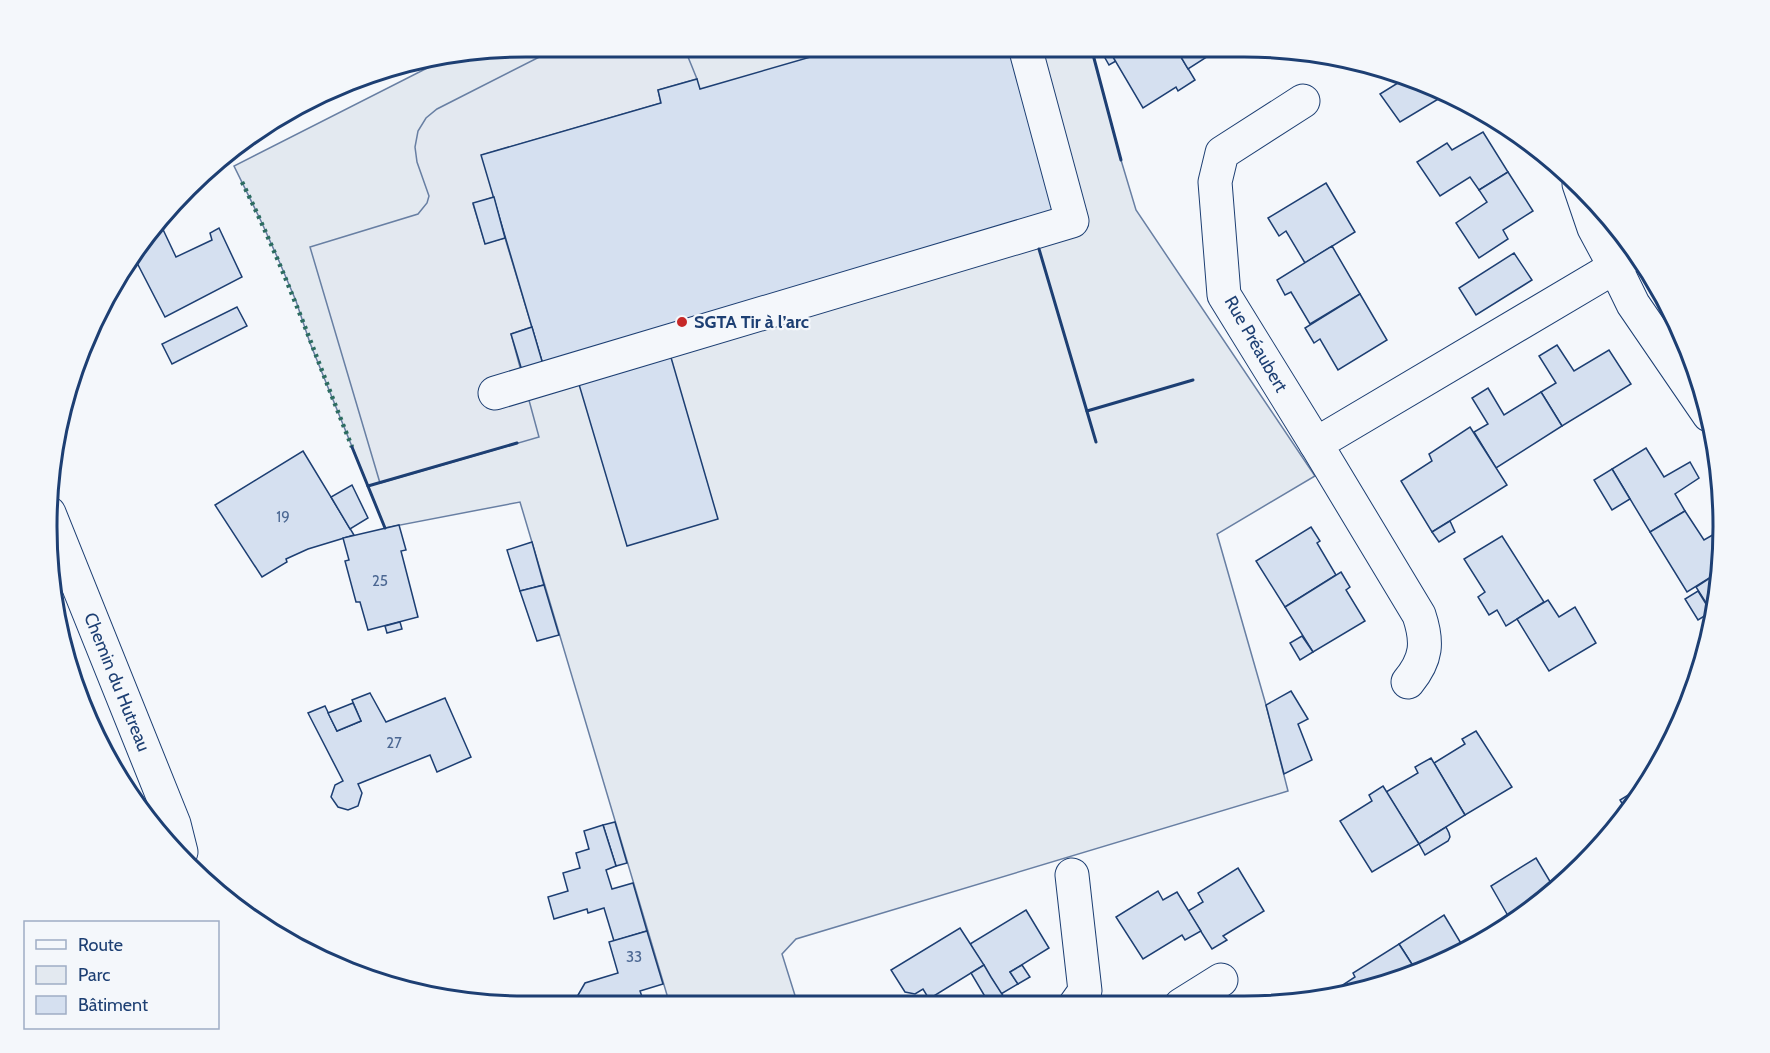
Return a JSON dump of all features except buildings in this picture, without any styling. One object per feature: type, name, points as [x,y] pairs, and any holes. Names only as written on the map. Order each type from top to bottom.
[{"type":"street","points":[[495,393],[1072,221],[1029,57]]},
{"type":"street","name":"Rue Préaubert","points":[[1303,101],[1222,153],[1215,182],[1224,295],[1419,615],[1424,628],[1423,657],[1408,682]]},
{"type":"street","points":[[1587,208],[1594,228],[1625,259],[1633,304],[1693,391]]},
{"type":"street","points":[[1316,444],[1625,259]]},
{"type":"street","name":"Chemin du Hutreau","points":[[57,534],[174,824],[178,840]]},
{"type":"street","points":[[1072,875],[1085,991],[1081,996]]},
{"type":"street","points":[[1195,996],[1221,981]]},
{"type":"green space","points":[[526,57],[1094,57],[1136,210],[1315,476],[1217,534],[1288,791],[796,939],[782,954],[795,996],[667,996],[520,502],[385,528],[310,343],[296,301],[234,166],[428,68],[465,61]]},
{"type":"shaded area","points":[[539,57],[688,57],[697,79],[658,90],[661,103],[482,155],[494,197],[473,204],[485,243],[505,238],[532,327],[511,334],[539,437],[380,483],[310,247],[418,214],[427,203],[429,196],[417,162],[415,147],[418,131],[426,118],[437,109]]},
{"type":"hedge","points":[[242,182],[286,280],[352,447]]},
{"type":"wall","points":[[1094,57],[1121,160]]},
{"type":"wall","points":[[1039,249],[1096,442]]},
{"type":"wall","points":[[1087,411],[1193,380]]},
{"type":"wall","points":[[368,486],[517,443]]},
{"type":"wall","points":[[352,447],[385,528]]},
{"type":"place","name":"SGTA Tir à l’arc","points":[[682,322]]}]
